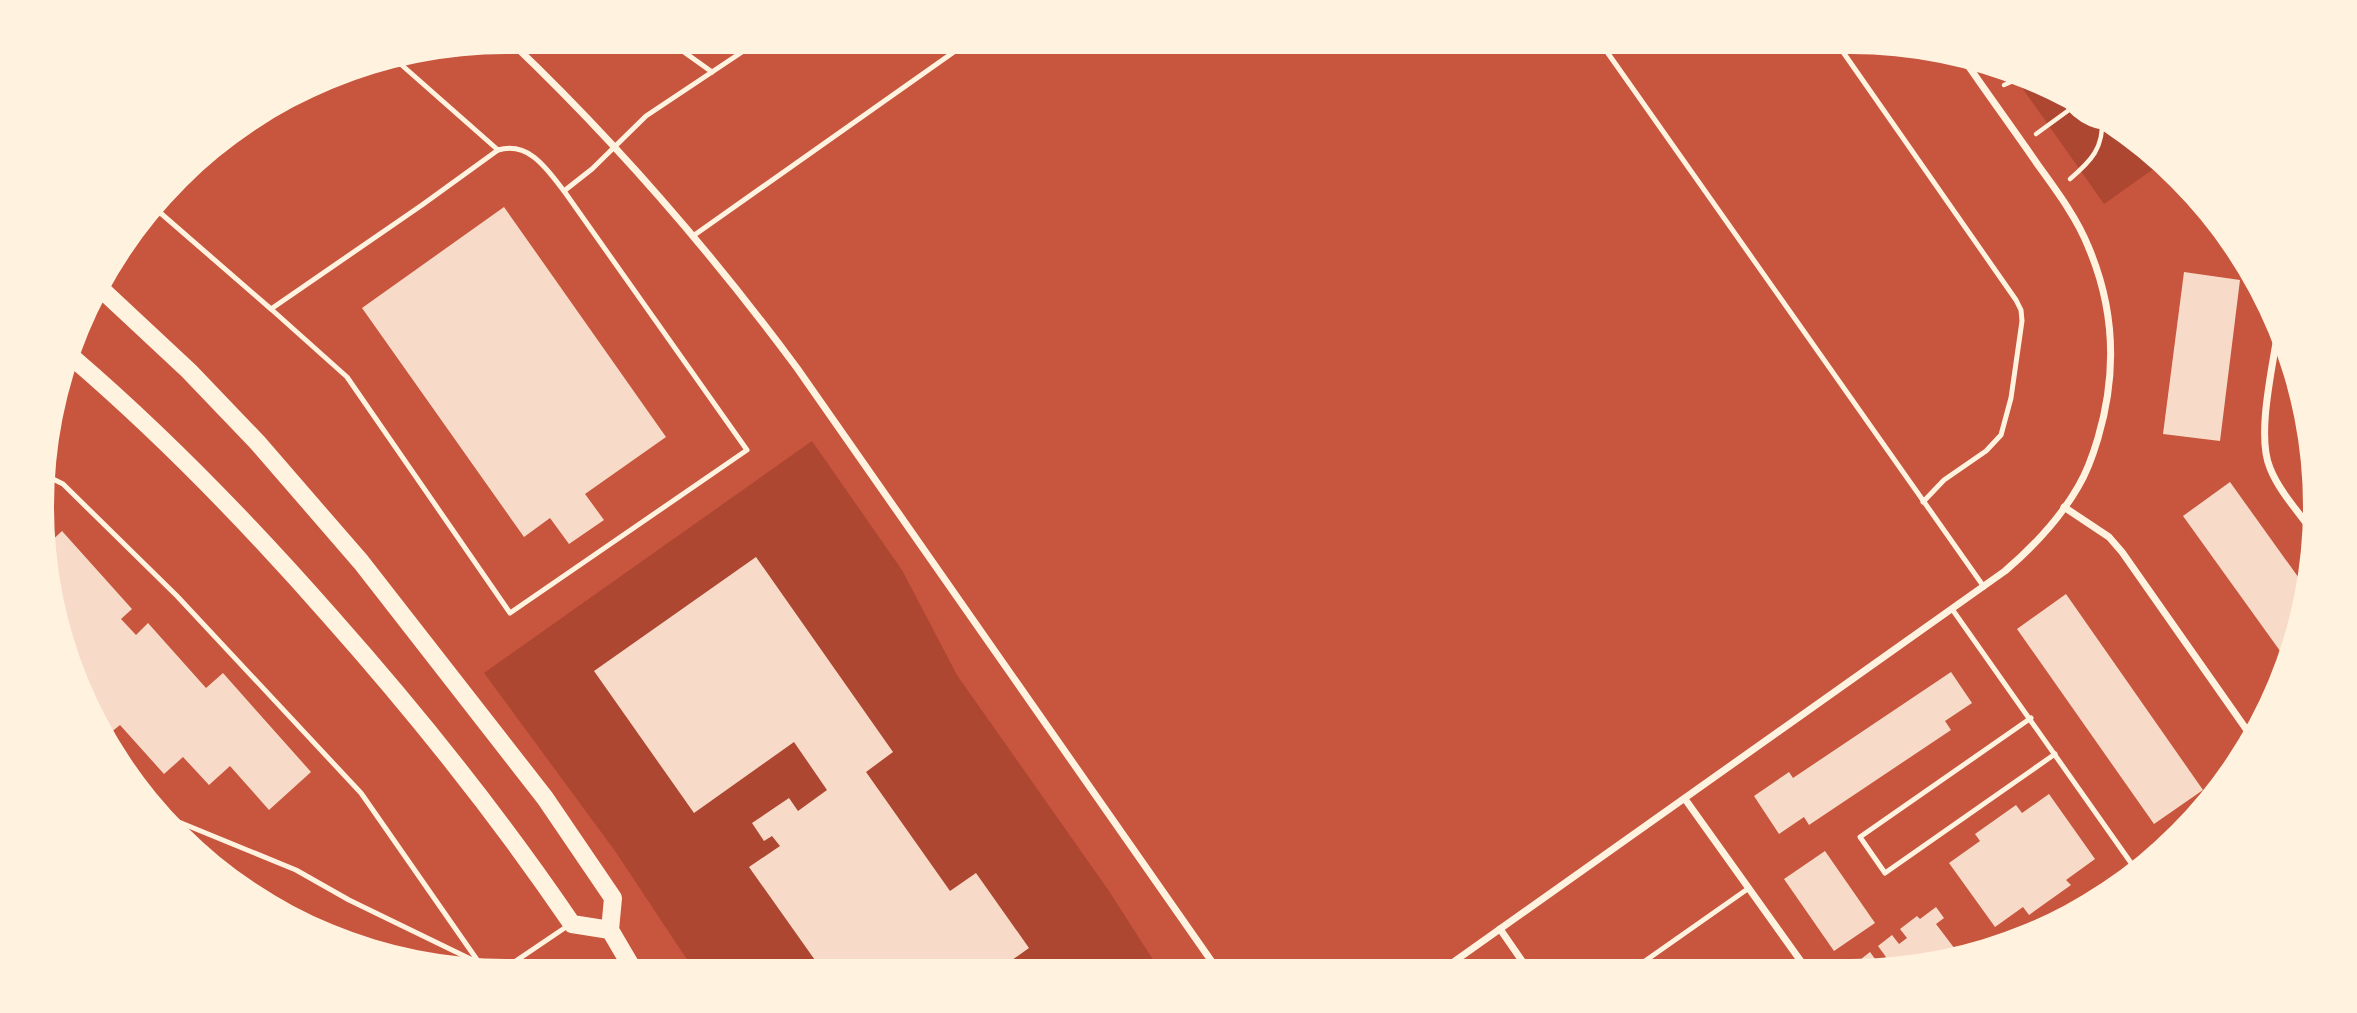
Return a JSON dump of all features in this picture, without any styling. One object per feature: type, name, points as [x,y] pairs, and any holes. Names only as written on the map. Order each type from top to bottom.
[{"type":"main road","points":[[107,295],[189,372],[257,442],[361,562],[545,798],[606,887],[613,898],[610,930],[627,959]]},
{"type":"main road","points":[[78,362],[169,447],[262,540],[332,618],[449,756],[536,870],[572,924],[610,930]]},
{"type":"street","points":[[523,54],[614,147],[747,302],[797,368],[1210,959]]},
{"type":"street","points":[[1458,959],[1984,587],[2037,542],[2079,487],[2092,457],[2105,412],[2110,375],[2111,332],[2102,284],[2088,244],[2056,190],[1972,71]]},
{"type":"street","points":[[2275,351],[2264,433],[2265,452],[2270,470],[2303,517]]},
{"type":"street","points":[[2064,507],[2109,537],[2122,552],[2245,727]]},
{"type":"street","points":[[1685,799],[1799,959]]},
{"type":"street","points":[[1500,929],[1521,959]]},
{"type":"lane","points":[[687,54],[712,72]]},
{"type":"lane","points":[[564,191],[592,169],[646,116],[739,54]]},
{"type":"lane","points":[[693,236],[951,54]]},
{"type":"lane","points":[[1608,54],[1984,587]]},
{"type":"lane","points":[[1844,54],[2016,300],[2022,316],[2011,398],[2001,435],[1986,451],[1944,480],[1923,502]]},
{"type":"lane","points":[[403,67],[498,150]]},
{"type":"lane","points":[[161,214],[347,377],[510,613],[747,450],[564,191],[547,169],[530,154],[513,147],[498,150],[271,309]]},
{"type":"lane","points":[[55,480],[63,484],[177,596],[361,793],[476,958]]},
{"type":"lane","points":[[1952,609],[2130,862]]},
{"type":"lane","points":[[2031,718],[1860,837],[1885,873],[2055,754]]},
{"type":"lane","points":[[186,825],[296,870],[349,900],[465,957]]},
{"type":"lane","points":[[1648,959],[1749,888]]},
{"type":"lane","points":[[520,959],[572,924]]},
{"type":"path","points":[[2023,143],[2068,110]]},
{"type":"path","points":[[2074,113],[2093,124]]},
{"type":"path","points":[[2056,190],[2091,161],[2103,130]]},
{"type":"shaded area","points":[[2023,88],[2102,130],[2153,170],[2104,204]]},
{"type":"shaded area","points":[[812,441],[902,570],[957,675],[1109,891],[1153,959],[687,959],[615,851],[484,673]]},
{"type":"building","points":[[504,207],[666,437],[585,494],[604,520],[569,544],[550,518],[524,537],[362,308]]},
{"type":"building","points":[[2184,272],[2240,280],[2220,441],[2163,434]]},
{"type":"building","points":[[2230,482],[2297,576],[2280,650],[2183,516]]},
{"type":"building","points":[[62,531],[132,609],[121,619],[136,635],[148,623],[206,688],[223,673],[311,772],[269,810],[230,766],[209,785],[183,757],[164,774],[120,725],[114,730],[78,652],[63,595],[55,537]]},
{"type":"building","points":[[756,557],[893,752],[866,772],[950,891],[976,873],[1029,948],[1014,959],[814,959],[749,867],[780,846],[772,836],[764,841],[752,823],[789,798],[798,811],[827,790],[794,742],[694,813],[594,671]]},
{"type":"building","points":[[2066,594],[2202,790],[2154,824],[2017,629]]},
{"type":"building","points":[[1951,672],[1972,703],[1945,721],[1951,730],[1809,825],[1804,817],[1779,834],[1754,796],[1789,772],[1793,778]]},
{"type":"building","points":[[2049,794],[2095,859],[2066,880],[2071,885],[2029,915],[2023,907],[1995,927],[1949,863],[1980,841],[1975,834],[2016,805],[2022,813]]},
{"type":"building","points":[[1825,851],[1875,923],[1834,951],[1784,879]]},
{"type":"building","points":[[1936,907],[1944,918],[1936,924],[1953,947],[1885,957],[1878,946],[1892,935],[1899,944],[1907,938],[1900,929],[1917,916],[1920,919]]},
{"type":"building","points":[[1870,952],[1875,958],[1862,959]]}]
